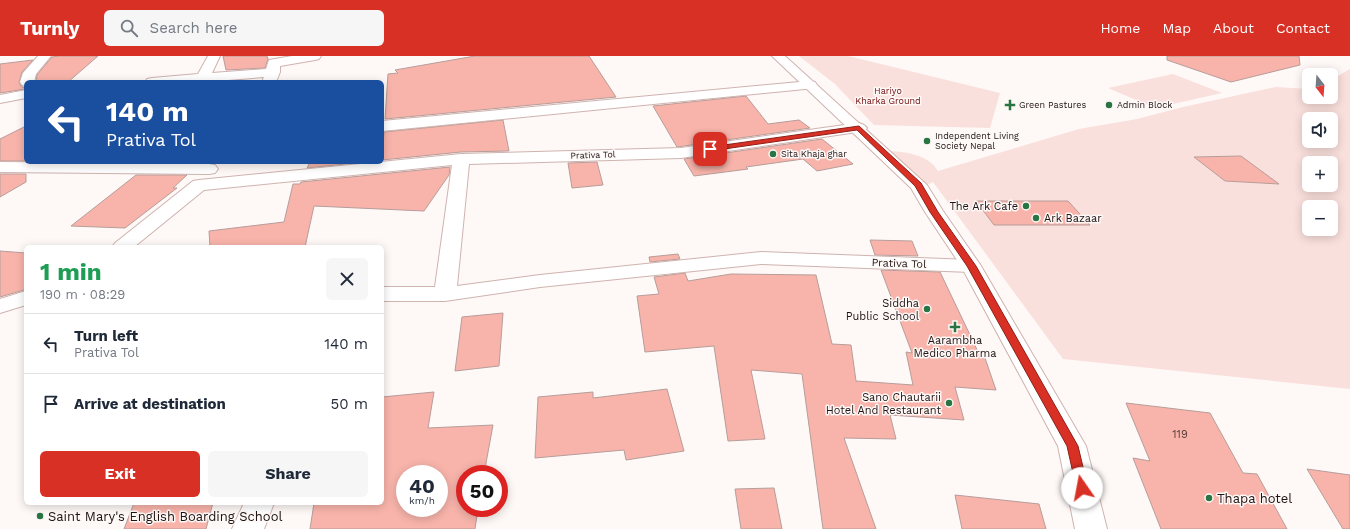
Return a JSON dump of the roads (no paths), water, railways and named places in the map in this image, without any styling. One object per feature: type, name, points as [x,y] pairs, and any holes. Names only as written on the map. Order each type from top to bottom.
[{"type":"street","points":[[28,80],[30,73],[45,56]]},
{"type":"street","points":[[203,78],[214,56]]},
{"type":"street","points":[[178,80],[271,77],[274,63],[314,56]]},
{"type":"street","points":[[778,56],[859,128],[918,185],[934,212],[971,266],[1072,446],[1091,529]]},
{"type":"street","points":[[384,126],[810,85]]},
{"type":"street","points":[[0,99],[24,90]]},
{"type":"street","name":"Prativa Tol","points":[[199,185],[462,159],[681,153],[859,128]]},
{"type":"street","points":[[445,294],[462,159]]},
{"type":"street","points":[[124,245],[199,185],[211,166]]},
{"type":"street","points":[[0,167],[211,166]]},
{"type":"street","name":"Prativa Tol","points":[[384,294],[445,294],[540,281],[761,258],[971,266]]},
{"type":"street","points":[[0,306],[24,299]]},
{"type":"street","points":[[248,529],[258,505]]},
{"type":"place","name":"Green Pastures","points":[[1010,105]]},
{"type":"place","name":"Admin Block","points":[[1109,105]]},
{"type":"place","name":"Independent Living Society Nepal","points":[[927,141]]},
{"type":"place","name":"Sita Khaja ghar","points":[[773,154]]},
{"type":"place","name":"The Ark Cafe","points":[[1026,206]]},
{"type":"place","name":"Ark Bazaar","points":[[1036,218]]},
{"type":"place","name":"Siddha Public School","points":[[927,309]]},
{"type":"place","name":"Aarambha Medico Pharma","points":[[955,327]]},
{"type":"place","name":"Sano Chautarii Hotel And Restaurant","points":[[949,403]]},
{"type":"place","name":"Thapa hotel","points":[[1209,498]]},
{"type":"place","name":"Saint Mary's English Boarding School","points":[[40,516]]},
{"type":"park label","name":"Hariyo Kharka Ground","points":[[888,96]]}]
